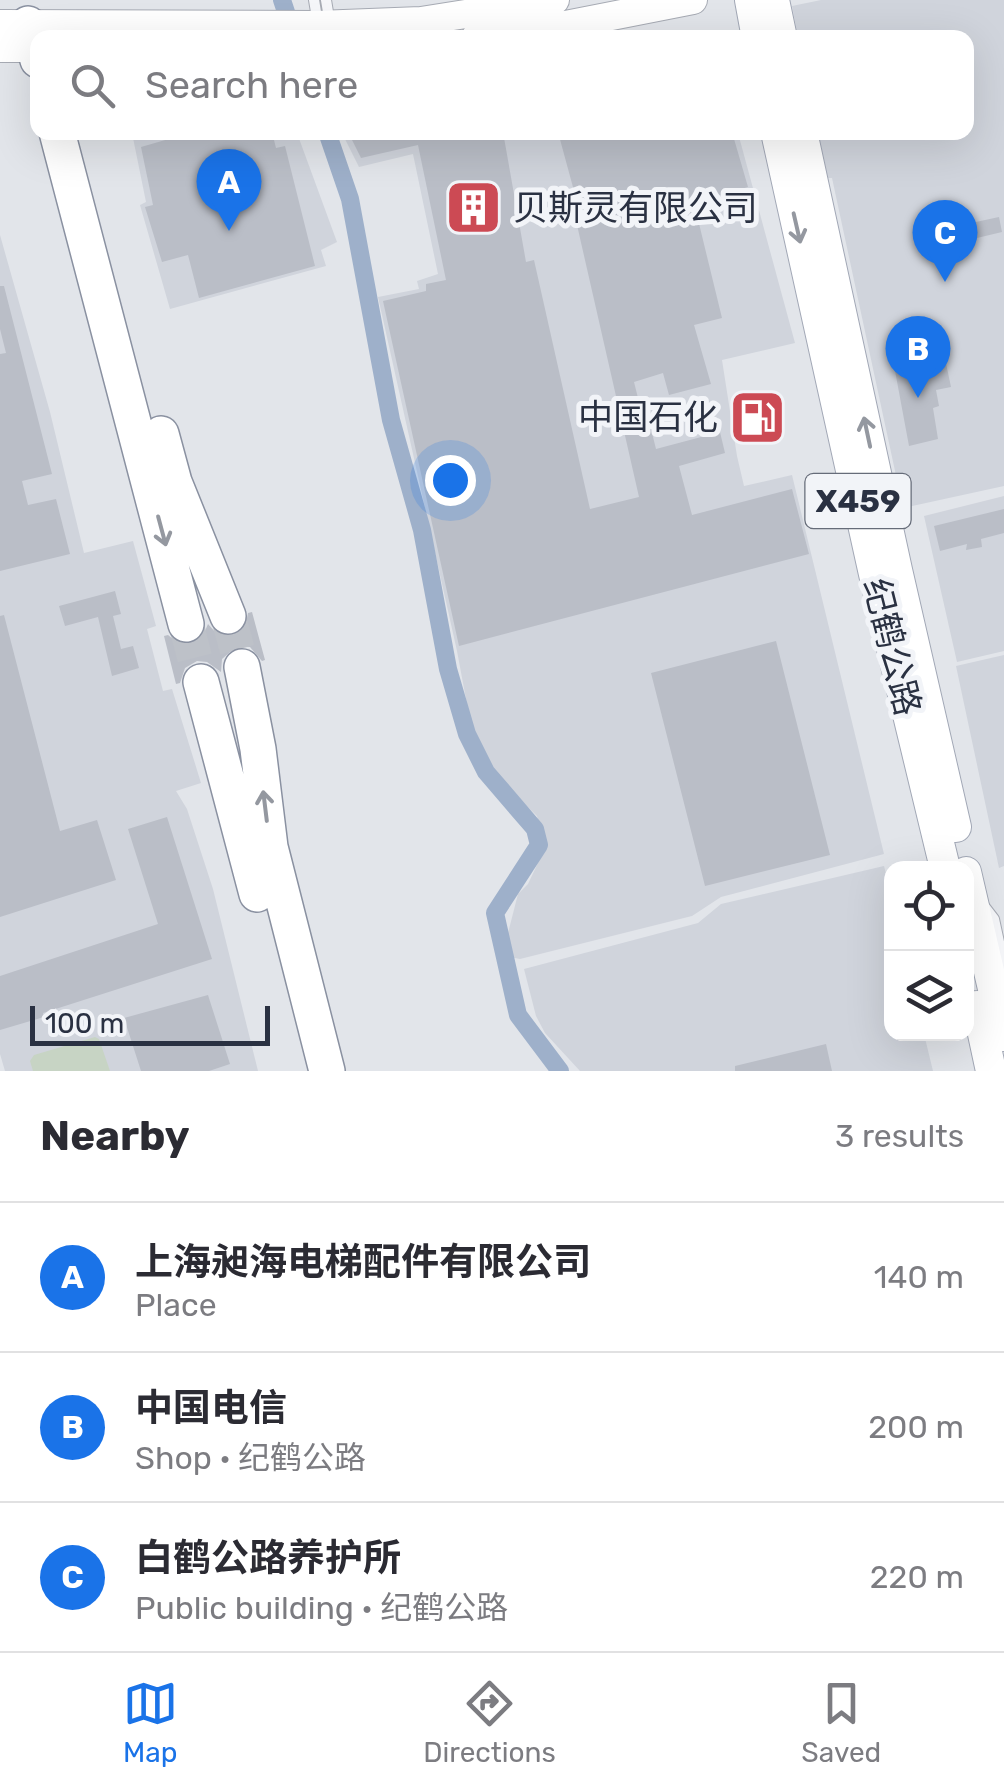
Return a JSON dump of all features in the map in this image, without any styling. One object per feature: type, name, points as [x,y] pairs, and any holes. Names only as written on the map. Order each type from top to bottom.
[{"type":"highway","points":[[59,140],[186,624]]},
{"type":"highway","points":[[80,140],[174,482],[228,616]]},
{"type":"highway","points":[[242,667],[258,749],[270,846],[328,1071]]},
{"type":"highway","points":[[202,682],[304,1071]]},
{"type":"main road","points":[[178,30],[319,15],[421,20],[555,0]]},
{"type":"main road","points":[[540,30],[693,0]]},
{"type":"main road","points":[[750,0],[756,30]]},
{"type":"main road","points":[[774,0],[780,30]]},
{"type":"main road","name":"纪鹤公路","points":[[778,140],[874,574],[943,861]]},
{"type":"main road","name":"纪鹤公路","points":[[804,140],[896,570],[964,861]]},
{"type":"main road","name":"纪鹤公路","points":[[974,904],[1004,1036]]},
{"type":"main road","points":[[974,994],[991,1071]]},
{"type":"lane","points":[[974,887],[994,919],[1004,966]]},
{"type":"shaded area","points":[[821,0],[1004,0],[1004,486],[903,508],[832,178],[828,178],[820,140],[974,140],[974,30],[797,30],[792,6]]},
{"type":"shaded area","points":[[133,140],[300,140],[337,242],[321,250],[326,266],[170,309],[140,205],[146,202]]},
{"type":"shaded area","points":[[346,140],[740,140],[795,343],[722,360],[737,456],[744,486],[792,475],[884,854],[721,897],[692,916],[520,959],[510,957],[508,933],[518,894],[528,884],[545,848],[537,816],[494,774],[472,731],[378,297],[419,289],[417,281],[438,274],[413,154],[359,167]]},
{"type":"shaded area","points":[[0,235],[50,412],[84,553],[133,541],[156,626],[147,629],[163,691],[172,689],[201,783],[176,791],[187,809],[213,889],[258,1071],[5,1071],[0,1054]]},
{"type":"shaded area","points":[[1004,496],[1004,651],[957,662],[924,516]]},
{"type":"shaded area","points":[[1004,655],[1004,866],[999,868],[956,666]]},
{"type":"shaded area","points":[[884,866],[884,1041],[926,1041],[933,1071],[580,1071],[545,1033],[536,1016],[524,969],[698,923],[721,904]]},
{"type":"green space","points":[[95,1037],[110,1071],[33,1071],[30,1061],[34,1055]]},
{"type":"building","points":[[165,140],[274,140],[276,148],[285,146],[315,266],[199,298],[188,255],[162,262],[145,207],[153,205],[141,147]]},
{"type":"building","points":[[352,140],[504,140],[526,262],[534,260],[590,509],[639,497],[572,203],[577,202],[560,140],[734,140],[748,187],[694,203],[722,318],[694,325],[711,384],[669,395],[663,373],[634,382],[645,426],[650,425],[656,449],[720,432],[725,453],[679,466],[692,515],[792,489],[809,554],[459,646],[383,301],[426,291],[426,284],[446,280],[418,145],[361,158]]},
{"type":"building","points":[[999,217],[1002,232],[952,244],[948,228]]},
{"type":"building","points":[[0,286],[4,286],[52,474],[22,481],[28,505],[56,499],[70,554],[0,571],[0,354],[6,353],[0,329]]},
{"type":"building","points":[[943,349],[951,387],[936,390],[939,406],[933,408],[938,439],[909,446],[893,360]]},
{"type":"building","points":[[1004,509],[1004,533],[981,539],[982,547],[966,550],[967,544],[940,551],[934,526]]},
{"type":"building","points":[[115,591],[121,614],[113,616],[121,649],[133,646],[139,668],[112,676],[98,617],[65,626],[59,606]]},
{"type":"building","points":[[252,612],[265,660],[250,647],[237,646],[222,659],[221,672],[207,662],[197,661],[185,668],[176,684],[164,636],[190,645],[202,638],[208,624],[216,633],[235,636],[245,628],[248,613]]},
{"type":"building","points":[[4,615],[60,831],[97,820],[116,880],[0,917],[0,616]]},
{"type":"building","points":[[776,641],[830,855],[705,886],[651,673]]},
{"type":"building","points":[[167,817],[212,959],[0,1030],[0,976],[158,924],[128,829]]},
{"type":"building","points":[[208,995],[230,1064],[209,1071],[141,1071],[124,1018]]},
{"type":"building","points":[[826,1044],[832,1071],[735,1071],[735,1066]]},
{"type":"waterway","points":[[282,0],[292,30]]},
{"type":"waterway","points":[[330,140],[350,199],[391,420],[422,530],[448,669],[467,734],[486,772],[535,829],[539,845],[495,913],[518,1015],[560,1071]]},
{"type":"tunnel","points":[[228,616],[242,667]]},
{"type":"tunnel","points":[[186,624],[201,682]]},
{"type":"place","name":"贝斯灵有限公司","points":[[474,208]]},
{"type":"place","name":"上海昶海电梯配件有限公司","points":[[229,231]]},
{"type":"place","name":"白鹤公路养护所","points":[[945,282]]},
{"type":"place","name":"中国电信","points":[[918,398]]},
{"type":"place","name":"中国石化","points":[[757,417]]}]
